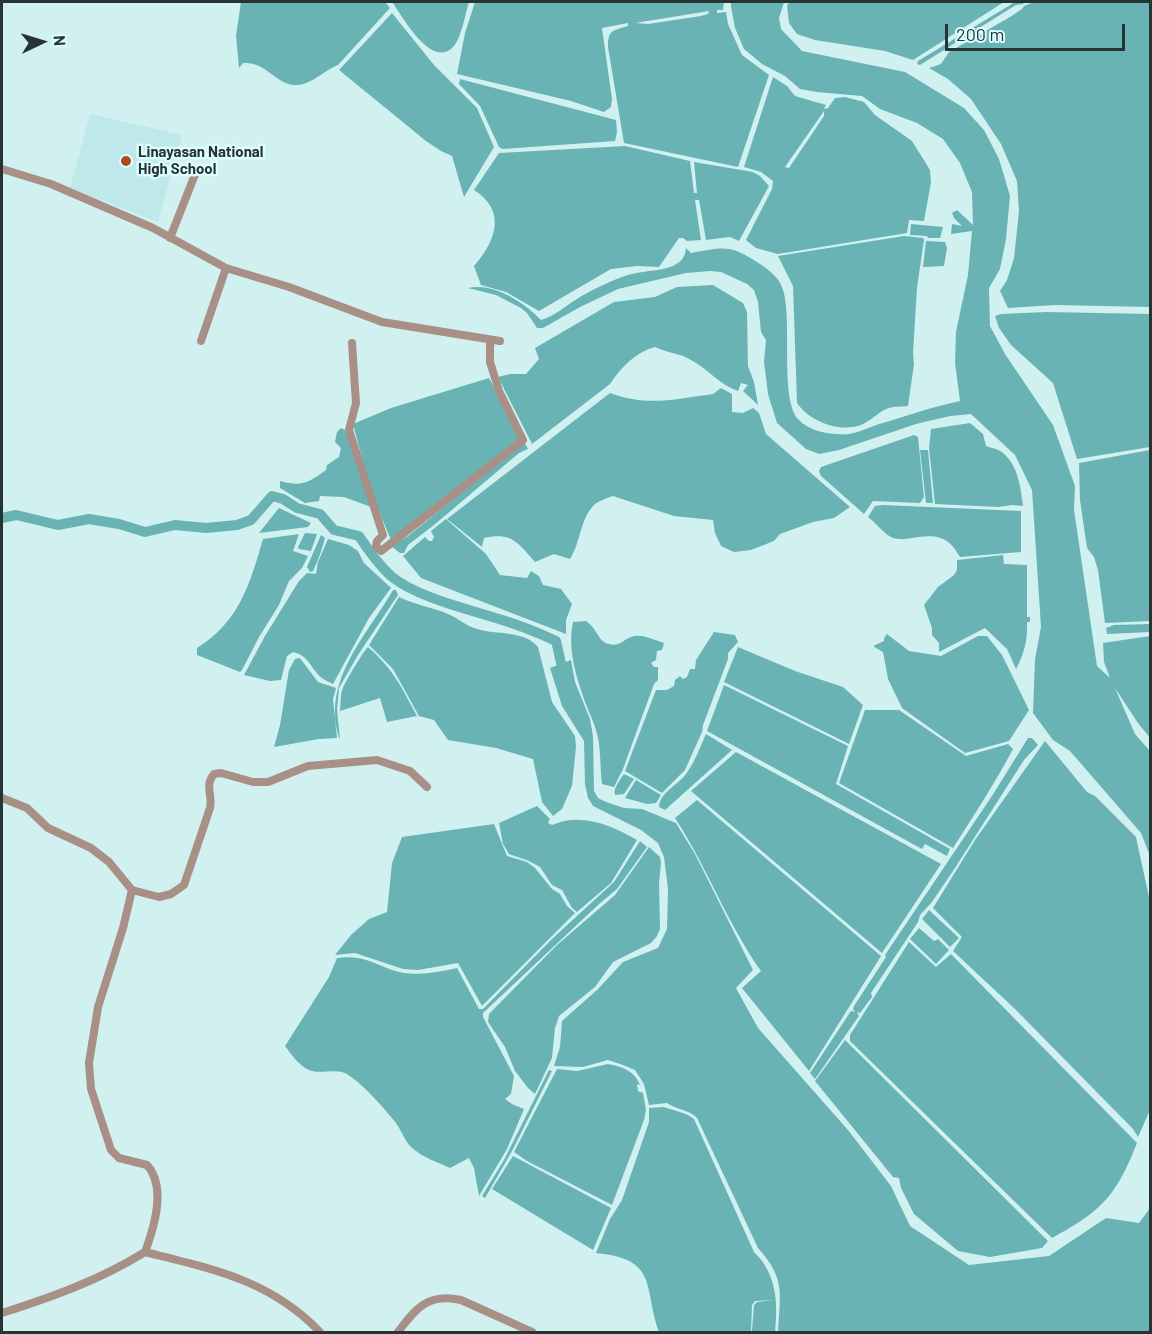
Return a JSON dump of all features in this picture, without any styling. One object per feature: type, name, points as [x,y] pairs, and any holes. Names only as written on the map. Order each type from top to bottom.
[{"type":"street","points":[[2,169],[51,184],[153,228],[226,268],[289,287],[382,322],[500,341]]},
{"type":"street","points":[[170,238],[196,172]]},
{"type":"street","points":[[201,341],[226,268]]},
{"type":"street","points":[[352,343],[356,403],[349,430],[383,535],[377,541],[376,546],[381,551],[523,440],[499,391],[490,362],[490,340]]},
{"type":"street","points":[[2,798],[27,808],[48,828],[91,848],[109,862],[132,890],[163,896],[184,885],[210,808],[209,780],[214,774],[220,773],[253,782],[268,782],[308,766],[377,760],[410,771],[427,787]]},
{"type":"street","points":[[2,1313],[92,1282],[145,1252],[157,1214],[153,1174],[147,1166],[119,1158],[111,1150],[89,1078],[93,1030],[98,1007],[123,928],[132,890]]},
{"type":"street","points":[[145,1252],[225,1272],[251,1282],[298,1312],[320,1332]]},
{"type":"street","points":[[398,1332],[420,1306],[435,1299],[449,1298],[461,1300],[532,1332]]},
{"type":"shaded area","name":"Linayasan National High School","points":[[90,114],[182,135],[158,222],[70,188]]},
{"type":"water","points":[[241,2],[385,2],[390,8],[338,65],[306,83],[295,85],[282,81],[258,65],[243,63],[239,68],[236,36]]},
{"type":"water","points":[[392,2],[469,2],[457,42],[445,52],[437,52],[419,39]]},
{"type":"water","points":[[475,2],[724,2],[723,10],[717,10],[717,13],[726,12],[728,24],[742,55],[769,75],[738,167],[624,143],[608,47],[610,34],[628,26],[628,23],[602,28],[612,99],[611,107],[604,112],[571,101],[457,74],[465,33]],"holes":[[[709,11],[708,14],[648,24],[635,23]]]},
{"type":"water","points":[[731,2],[784,2],[779,18],[781,29],[802,51],[905,72],[964,108],[984,130],[999,159],[1010,196],[1006,239],[1000,269],[989,288],[990,326],[1005,354],[1053,425],[1075,486],[1074,510],[1097,666],[1110,678],[1104,662],[1103,643],[1150,636],[1150,738],[1115,688],[1135,734],[1150,751],[1150,856],[1141,833],[1070,751],[1053,740],[1033,713],[1035,659],[1041,627],[1032,490],[1015,455],[971,414],[916,424],[839,450],[819,454],[806,449],[777,423],[768,394],[764,362],[766,340],[761,332],[758,302],[754,290],[747,284],[721,272],[686,273],[618,289],[543,328],[537,328],[521,308],[496,295],[468,288],[488,288],[508,295],[541,320],[611,281],[632,274],[673,266],[680,262],[686,248],[691,253],[720,249],[734,250],[767,269],[782,286],[786,303],[789,396],[799,420],[807,426],[827,433],[853,433],[960,401],[955,363],[956,332],[968,275],[972,231],[951,234],[952,224],[962,226],[952,213],[957,210],[973,225],[972,192],[960,163],[943,139],[917,123],[880,109],[862,96],[800,89],[785,76],[762,64],[744,49],[735,28]]},
{"type":"water","points":[[790,2],[1004,2],[913,60],[885,51],[815,40],[797,34],[789,23],[787,5]]},
{"type":"water","points":[[1015,2],[1025,2],[1016,5],[920,65],[917,64],[918,61]]},
{"type":"water","points":[[1034,2],[1150,2],[1150,307],[1055,305],[1008,308],[1000,291],[1007,280],[1014,258],[1019,211],[1017,181],[1001,144],[971,99],[948,79],[929,68],[941,64],[949,52]]},
{"type":"water","points":[[392,13],[434,65],[477,108],[494,147],[464,197],[452,156],[426,141],[339,70]]},
{"type":"water","points":[[773,77],[787,86],[795,96],[826,105],[824,109],[828,108],[835,98],[845,97],[864,102],[875,115],[912,141],[930,170],[931,182],[924,221],[909,220],[907,233],[778,254],[756,248],[746,240],[772,189],[773,181],[761,172],[744,167]],"holes":[[[824,111],[824,116],[789,168],[785,167]]]},
{"type":"water","points":[[460,79],[616,120],[615,141],[503,149],[499,147],[480,106],[459,84]]},
{"type":"water","points":[[625,146],[690,161],[694,193],[697,193],[694,162],[753,172],[769,186],[739,241],[730,237],[706,240],[699,200],[695,200],[701,240],[687,241],[679,238],[659,267],[637,266],[611,269],[539,311],[506,292],[481,285],[474,266],[488,247],[495,227],[491,207],[474,190],[499,153]]},
{"type":"water","points":[[911,224],[943,227],[940,238],[910,235]]},
{"type":"water","points":[[904,236],[924,240],[917,288],[914,364],[908,406],[889,408],[865,423],[852,427],[825,424],[809,415],[797,403],[793,286],[778,256]]},
{"type":"water","points":[[926,241],[945,242],[947,248],[944,266],[923,267]]},
{"type":"water","points":[[713,285],[743,303],[747,312],[748,366],[754,382],[758,405],[743,391],[748,385],[741,383],[738,391],[725,385],[687,358],[655,347],[642,352],[630,361],[610,384],[532,444],[498,377],[526,374],[539,359],[535,348],[614,302],[655,297],[677,287]]},
{"type":"water","points":[[1046,312],[1150,314],[1150,447],[1077,459],[1053,383],[1011,345],[999,328],[995,316]]},
{"type":"water","points":[[489,378],[521,438],[391,540],[371,492],[353,424],[391,408]]},
{"type":"water","points":[[721,388],[732,394],[732,412],[743,413],[753,408],[759,413],[766,434],[850,507],[834,518],[813,522],[780,534],[774,541],[751,550],[734,552],[721,546],[715,533],[713,520],[674,516],[613,496],[597,503],[590,510],[570,559],[554,554],[535,562],[524,549],[508,538],[484,538],[482,547],[447,519],[610,393],[637,400],[661,401],[713,394]]},
{"type":"water","points":[[970,423],[983,434],[986,446],[1001,452],[1012,464],[1018,478],[1023,506],[935,504],[929,448],[931,429]]},
{"type":"water","points":[[341,428],[347,431],[371,507],[344,497],[320,496],[319,501],[305,503],[280,488],[280,481],[294,484],[304,483],[326,470],[327,465],[339,457],[341,448],[335,442],[337,432]]},
{"type":"water","points":[[914,435],[918,437],[924,497],[920,503],[873,501],[864,514],[821,476],[819,471],[821,467]]},
{"type":"water","points":[[524,442],[528,449],[519,453],[408,545],[404,553],[400,553],[391,546],[408,536]]},
{"type":"water","points":[[920,450],[928,450],[933,503],[926,503]]},
{"type":"water","points":[[1150,450],[1150,621],[1105,623],[1098,570],[1094,557],[1087,548],[1080,500],[1079,463]]},
{"type":"water","points":[[875,506],[1021,511],[1021,552],[960,557],[951,544],[934,536],[893,538],[868,517]]},
{"type":"water","points":[[279,508],[311,523],[308,527],[259,533]]},
{"type":"water","points":[[446,519],[486,554],[500,575],[527,578],[531,571],[539,576],[543,585],[561,589],[572,604],[566,620],[566,634],[421,578],[403,556],[425,537],[432,541],[434,537],[431,531]]},
{"type":"water","points":[[305,533],[317,534],[311,551],[298,547]]},
{"type":"water","points":[[299,534],[293,551],[308,556],[302,568],[289,581],[279,605],[242,670],[240,672],[197,655],[197,648],[223,626],[241,601],[263,539]]},
{"type":"water","points":[[321,535],[325,538],[324,542],[315,567],[310,572],[307,567]]},
{"type":"water","points":[[328,539],[349,545],[358,551],[364,563],[391,588],[369,618],[333,684],[320,676],[304,657],[293,652],[287,656],[281,680],[270,681],[244,675],[299,581],[307,573],[316,574],[318,562]]},
{"type":"water","points":[[1003,555],[1004,564],[1027,565],[1027,617],[1030,617],[1030,622],[1027,622],[1025,646],[1016,669],[1007,649],[985,628],[939,652],[939,643],[932,635],[932,628],[924,605],[938,587],[954,575],[957,570],[957,560]]},
{"type":"water","points":[[393,590],[396,590],[398,595],[339,688],[337,709],[340,740],[335,719],[336,699],[341,679],[359,643]]},
{"type":"water","points":[[399,597],[448,614],[477,629],[518,635],[538,647],[552,702],[575,736],[576,747],[572,786],[562,809],[553,816],[542,802],[533,759],[496,748],[448,740],[434,720],[419,716],[393,669],[369,645]]},
{"type":"water","points":[[586,621],[602,641],[612,645],[639,636],[664,643],[662,650],[657,651],[656,660],[651,663],[654,667],[658,667],[658,680],[654,684],[623,769],[614,787],[602,784],[597,734],[580,686],[572,654],[573,622]]},
{"type":"water","points":[[1150,624],[1150,632],[1107,634],[1106,628],[1114,625]]},
{"type":"water","points":[[714,632],[735,635],[738,642],[728,653],[728,659],[702,732],[685,770],[662,793],[625,771],[656,690],[667,690],[674,686],[675,680],[680,676],[683,679],[687,677],[690,669],[695,669],[696,660]]},
{"type":"water","points":[[887,634],[909,651],[941,656],[978,636],[987,636],[1002,655],[1029,710],[1009,741],[965,753],[902,708],[888,679],[883,652],[873,646],[884,641]]},
{"type":"water","points":[[368,647],[390,671],[417,716],[387,722],[380,698],[340,711],[343,688]]},
{"type":"water","points":[[738,647],[795,671],[843,687],[863,705],[849,744],[724,682]]},
{"type":"water","points":[[300,658],[318,682],[336,688],[333,699],[337,738],[274,747],[289,670],[295,659]]},
{"type":"water","points":[[571,660],[575,682],[590,719],[593,736],[594,791],[598,798],[624,808],[642,809],[676,823],[695,854],[753,970],[736,988],[758,1028],[848,1130],[891,1186],[910,1226],[969,1265],[1049,1256],[1106,1218],[1139,1223],[1150,1208],[1150,1332],[778,1332],[780,1297],[777,1278],[758,1248],[697,1118],[667,1103],[649,1105],[644,1084],[635,1070],[623,1065],[608,1060],[583,1067],[554,1066],[560,1047],[562,1021],[598,989],[623,962],[658,948],[667,929],[668,889],[664,857],[658,843],[641,830],[593,806],[588,798],[585,784],[584,741],[562,706],[550,668]]},
{"type":"water","points":[[724,685],[848,746],[836,784],[950,849],[947,856],[925,844],[922,849],[707,731]]},
{"type":"water","points":[[865,710],[899,710],[966,756],[1008,744],[1013,749],[953,848],[839,783]]},
{"type":"water","points":[[706,734],[732,750],[665,810],[659,807],[666,793],[683,778],[689,769]]},
{"type":"water","points":[[1028,738],[1032,738],[1038,745],[1024,760],[955,868],[932,902],[920,915],[918,922],[871,993],[872,997],[860,1013],[857,1012],[859,1016],[815,1079],[810,1073],[851,1011],[855,1012],[854,1006],[886,957],[885,955],[992,796]]},
{"type":"water","points":[[1045,741],[1087,792],[1095,796],[1136,837],[1150,902],[1150,1110],[1138,1137],[1133,1129],[1015,1009],[953,951],[962,937],[933,908],[975,840]]},
{"type":"water","points":[[736,752],[941,864],[882,953],[691,791]]},
{"type":"water","points":[[624,774],[634,779],[624,794],[615,795],[616,787]]},
{"type":"water","points":[[636,780],[661,795],[656,803],[647,804],[625,798]]},
{"type":"water","points":[[697,800],[881,956],[809,1071],[742,988],[761,971],[738,934],[675,818]]},
{"type":"water","points":[[537,806],[550,819],[548,823],[552,825],[563,821],[585,820],[607,825],[637,840],[611,883],[577,912],[572,908],[562,890],[552,885],[540,867],[509,854],[503,844],[499,823]]},
{"type":"water","points":[[494,824],[507,856],[527,862],[535,868],[575,913],[482,1006],[458,963],[418,970],[403,969],[355,953],[335,955],[351,935],[369,919],[387,912],[392,863],[402,837]]},
{"type":"water","points":[[640,841],[647,847],[617,889],[483,1013],[514,1076],[511,1094],[505,1099],[524,1109],[507,1149],[479,1196],[474,1168],[469,1158],[450,1168],[419,1153],[410,1146],[385,1110],[354,1079],[343,1072],[317,1072],[307,1069],[285,1046],[329,977],[337,958],[359,958],[392,970],[416,974],[457,968],[479,1009],[483,1009],[553,938],[614,882]]},
{"type":"water","points":[[649,847],[660,857],[661,863],[660,929],[657,936],[651,943],[613,962],[595,987],[559,1016],[555,1028],[552,1058],[535,1094],[515,1071],[505,1047],[488,1022],[489,1014],[557,945],[615,895]]},
{"type":"water","points":[[929,910],[959,938],[950,947],[922,919]]},
{"type":"water","points":[[919,928],[934,941],[938,939],[949,950],[936,964],[910,939]]},
{"type":"water","points":[[909,942],[936,967],[951,954],[1137,1143],[1122,1176],[1105,1200],[1083,1219],[1052,1238],[850,1041],[850,1035]]},
{"type":"water","points":[[845,1040],[1048,1241],[1042,1248],[990,1257],[958,1251],[914,1214],[901,1188],[899,1178],[893,1177],[815,1081]]},
{"type":"water","points":[[608,1064],[623,1068],[635,1076],[640,1085],[637,1084],[638,1091],[643,1093],[646,1110],[612,1205],[514,1152],[557,1069],[577,1071]]},
{"type":"water","points":[[549,1070],[552,1071],[512,1151],[485,1198],[482,1196],[504,1160]]},
{"type":"water","points":[[664,1107],[684,1113],[694,1119],[754,1252],[772,1279],[776,1300],[775,1332],[752,1331],[754,1305],[757,1302],[773,1300],[755,1301],[752,1305],[751,1332],[659,1332],[649,1289],[639,1269],[616,1256],[596,1253],[610,1219],[622,1200],[649,1122],[649,1108]]},
{"type":"water","points":[[513,1156],[611,1208],[593,1250],[492,1189]]},
{"type":"waterway","points":[[2,518],[16,515],[58,525],[89,519],[119,524],[145,532],[175,525],[206,528],[237,525],[251,520],[272,496],[283,499],[297,508],[320,514],[334,530],[359,536],[391,576],[414,590],[443,602],[521,626],[556,641],[564,676]]},
{"type":"place","name":"Linayasan National High School","points":[[126,161]]}]
